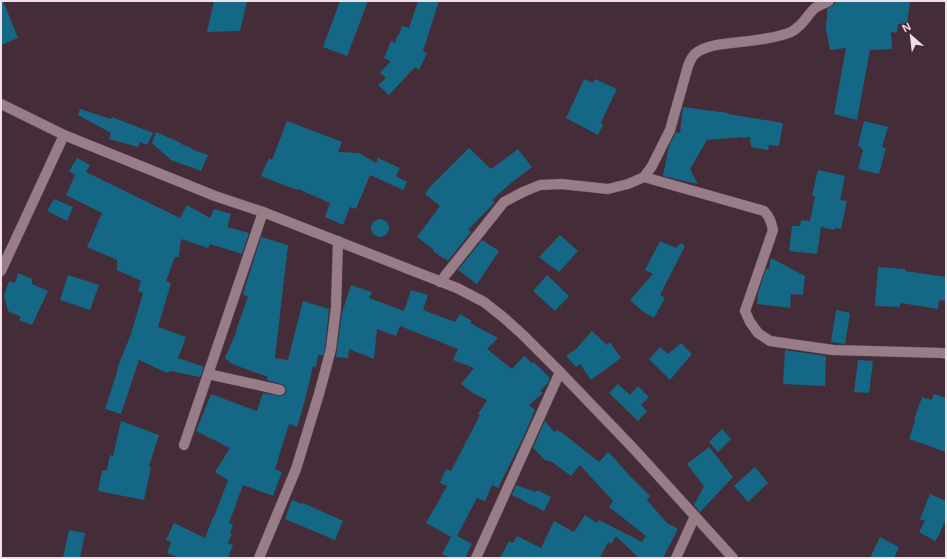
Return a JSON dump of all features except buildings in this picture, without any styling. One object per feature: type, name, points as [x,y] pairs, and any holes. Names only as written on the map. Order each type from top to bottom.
[{"type":"street","points":[[440,282],[504,202],[523,192],[540,185],[562,184],[608,189],[628,184],[644,177],[652,166],[670,130],[688,66],[691,58],[696,53],[717,45],[746,42],[792,32],[804,23],[816,8],[829,1]]},
{"type":"street","points":[[1,104],[64,135],[215,196],[263,212],[457,288],[484,302],[522,334],[560,372],[634,449],[733,558]]},
{"type":"street","points":[[1,271],[64,135]]},
{"type":"street","points":[[644,177],[764,211],[769,216],[773,230],[745,311],[750,322],[758,333],[770,341],[833,350],[946,354]]},
{"type":"street","points":[[184,444],[263,212]]},
{"type":"street","points":[[259,558],[296,469],[332,349],[336,308],[338,241]]},
{"type":"street","points":[[476,558],[560,372]]},
{"type":"street","points":[[208,374],[280,390]]},
{"type":"street","points":[[676,558],[695,516]]}]
